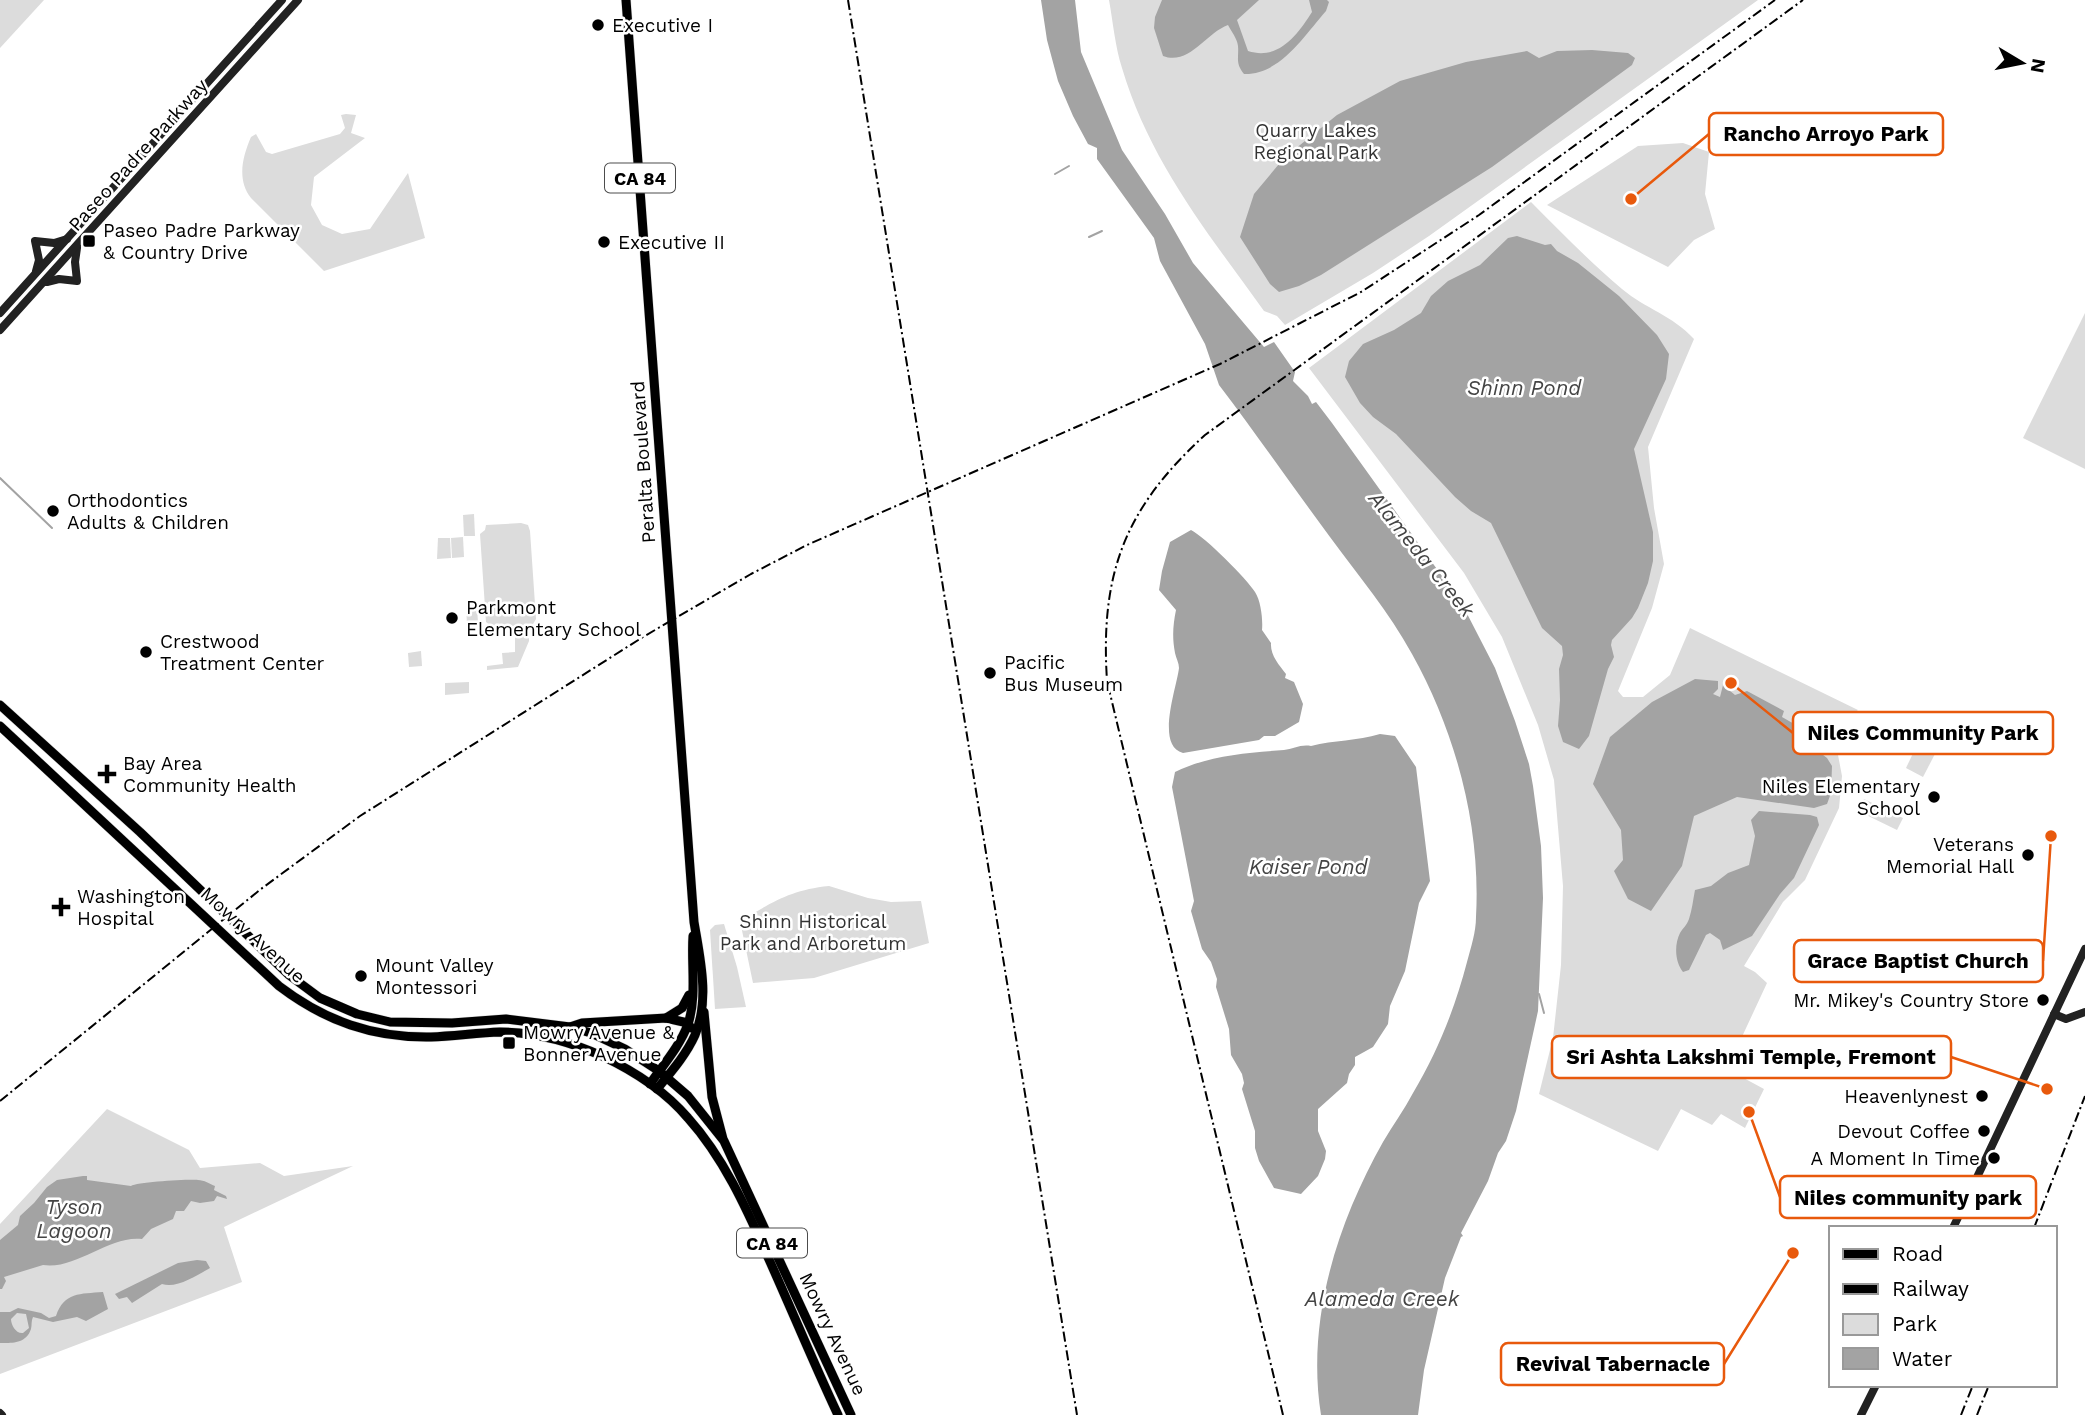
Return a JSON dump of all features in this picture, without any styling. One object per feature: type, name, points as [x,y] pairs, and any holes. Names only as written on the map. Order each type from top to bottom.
[{"type":"main road","name":"Paseo Padre Parkway","points":[[0,313],[282,0]]},
{"type":"main road","name":"Paseo Padre Parkway","points":[[0,330],[298,0]]},
{"type":"main road","name":"Peralta Boulevard","points":[[626,0],[694,922],[704,1002],[694,1037],[653,1087]]},
{"type":"main road","points":[[35,275],[39,260],[34,241],[54,243],[69,238]]},
{"type":"main road","points":[[44,283],[58,279],[77,281],[75,262],[78,245]]},
{"type":"main road","name":"Mowry Avenue","points":[[0,706],[115,809],[289,975],[320,998],[357,1014],[390,1021],[452,1023],[506,1019],[570,1027],[591,1033],[625,1049],[663,1074],[697,1106],[724,1141],[851,1415]]},
{"type":"main road","name":"Mowry Avenue","points":[[0,726],[279,986],[313,1009],[348,1026],[384,1034],[423,1037],[510,1032],[553,1040],[589,1050],[620,1065],[653,1087],[688,1118],[726,1171],[755,1228],[838,1415]]},
{"type":"main road","points":[[0,734],[16,740]]},
{"type":"main road","name":"Peralta Boulevard","points":[[663,1074],[688,1023],[694,922]]},
{"type":"main road","points":[[1954,1226],[2085,948]]},
{"type":"main road","points":[[666,1018],[682,1008],[692,987]]},
{"type":"main road","points":[[704,1002],[712,1097],[724,1141]]},
{"type":"main road","points":[[2054,1014],[2066,1018],[2085,1012]]},
{"type":"main road","name":"Mowry Avenue","points":[[570,1027],[582,1023],[666,1018],[688,1023]]},
{"type":"main road","points":[[688,1023],[694,1037]]},
{"type":"main road","points":[[1861,1415],[1875,1387]]},
{"type":"green space","points":[[0,0],[44,0],[0,48]]},
{"type":"green space","name":"Quarry Lakes Regional Park","points":[[1109,0],[1758,0],[1429,236],[1285,325],[1277,316],[1264,311],[1182,196],[1164,166],[1148,135],[1122,68]]},
{"type":"green space","points":[[341,115],[356,115],[351,133],[365,138],[314,177],[311,205],[322,225],[342,234],[370,229],[408,173],[425,238],[324,271],[251,198],[242,176],[243,161],[251,137],[256,134],[266,152],[272,154],[340,134],[345,128]]},
{"type":"green space","points":[[1683,143],[1709,152],[1705,194],[1715,229],[1694,240],[1668,267],[1547,205],[1638,146]]},
{"type":"green space","points":[[1531,202],[1622,289],[1677,324],[1694,339],[1648,447],[1654,508],[1664,564],[1652,608],[1618,691],[1623,697],[1643,697],[1670,675],[1690,628],[1858,710],[1840,726],[1835,739],[1842,776],[1839,808],[1805,880],[1783,902],[1744,966],[1767,983],[1727,1069],[1764,1089],[1745,1128],[1721,1114],[1712,1125],[1681,1109],[1658,1151],[1539,1094],[1553,1038],[1561,965],[1563,886],[1554,780],[1538,725],[1502,637],[1464,573],[1309,368]]},
{"type":"green space","points":[[2085,313],[2085,469],[2023,438]]},
{"type":"green space","points":[[474,514],[475,536],[464,536],[463,515]]},
{"type":"green space","points":[[486,525],[528,525],[530,531],[536,619],[533,624],[494,628],[486,622],[480,534]]},
{"type":"green space","points":[[463,537],[464,557],[452,558],[451,538]]},
{"type":"green space","points":[[438,538],[450,538],[451,558],[437,559]]},
{"type":"green space","points":[[466,605],[477,605],[478,624],[467,624]]},
{"type":"green space","points":[[515,631],[529,631],[529,641],[518,667],[487,670],[487,666],[503,664],[502,653],[515,652]]},
{"type":"green space","points":[[421,651],[422,666],[409,667],[408,653]]},
{"type":"green space","points":[[469,682],[469,693],[445,695],[445,683]]},
{"type":"green space","points":[[1918,743],[1936,752],[1923,777],[1906,768]]},
{"type":"green space","points":[[1864,799],[1903,818],[1897,830],[1858,811]]},
{"type":"green space","name":"Shinn Historical Park and Arboretum","points":[[829,886],[891,902],[921,901],[929,943],[814,978],[753,983],[740,921],[792,894]]},
{"type":"green space","points":[[724,924],[746,1007],[715,1009],[710,930],[715,925]]},
{"type":"green space","points":[[107,1109],[189,1150],[200,1168],[260,1163],[284,1176],[353,1166],[224,1227],[242,1282],[0,1374],[0,1224]]},
{"type":"water","name":"Alameda Creek","points":[[1041,0],[1075,0],[1081,52],[1122,150],[1165,214],[1193,263],[1264,347],[1274,342],[1295,372],[1293,381],[1312,404],[1316,402],[1332,423],[1462,604],[1495,668],[1529,764],[1541,846],[1543,898],[1538,1011],[1516,1111],[1506,1141],[1461,1233],[1463,1236],[1445,1278],[1424,1370],[1418,1415],[1321,1415],[1317,1379],[1318,1344],[1322,1308],[1339,1239],[1367,1173],[1438,1045],[1457,996],[1472,945],[1476,923],[1474,849],[1462,781],[1453,748],[1428,684],[1403,638],[1219,385],[1205,344],[1160,261],[1154,238],[1097,159],[1097,148],[1088,144],[1058,81],[1047,40]]},
{"type":"water","points":[[1162,0],[1259,0],[1237,20],[1248,51],[1259,53],[1278,49],[1294,37],[1312,12],[1309,0],[1329,2],[1326,11],[1309,32],[1280,61],[1257,73],[1244,74],[1238,63],[1237,43],[1228,25],[1189,53],[1172,58],[1163,56],[1154,28]]},
{"type":"water","points":[[1527,51],[1539,58],[1557,51],[1628,53],[1635,58],[1632,65],[1492,167],[1321,275],[1279,292],[1270,284],[1240,237],[1254,194],[1284,158],[1337,115],[1400,81],[1466,62]]},
{"type":"water","name":"Shinn Pond","points":[[1517,236],[1545,245],[1551,244],[1557,251],[1578,263],[1619,296],[1657,335],[1669,354],[1666,379],[1634,449],[1653,532],[1653,561],[1648,583],[1632,618],[1612,640],[1614,657],[1589,736],[1579,749],[1563,742],[1558,726],[1562,646],[1542,628],[1491,523],[1455,497],[1396,434],[1373,417],[1360,403],[1345,377],[1349,361],[1363,344],[1394,330],[1421,313],[1431,296],[1448,281],[1480,265],[1508,238]]},
{"type":"water","points":[[1191,530],[1225,559],[1255,592],[1259,600],[1262,630],[1286,674],[1285,678],[1294,682],[1303,704],[1299,722],[1275,736],[1183,753],[1175,748],[1170,739],[1169,728],[1179,668],[1173,642],[1176,610],[1159,590],[1170,542]]},
{"type":"water","points":[[1695,679],[1718,681],[1718,689],[1713,694],[1720,697],[1723,685],[1735,695],[1747,691],[1784,711],[1782,717],[1803,729],[1814,748],[1827,758],[1832,766],[1831,793],[1827,804],[1814,808],[1737,797],[1694,816],[1682,866],[1651,911],[1628,899],[1614,871],[1623,860],[1621,830],[1593,784],[1610,737],[1652,702]]},
{"type":"water","name":"Kaiser Pond","points":[[1380,734],[1395,736],[1416,767],[1430,881],[1419,903],[1405,971],[1390,1006],[1388,1024],[1373,1047],[1355,1057],[1355,1065],[1347,1083],[1318,1109],[1318,1131],[1326,1151],[1325,1159],[1318,1176],[1301,1194],[1274,1188],[1259,1161],[1255,1148],[1255,1131],[1242,1089],[1242,1074],[1231,1055],[1229,1029],[1216,987],[1217,979],[1211,962],[1202,949],[1191,911],[1194,901],[1172,787],[1175,772],[1215,758]]},
{"type":"water","points":[[1759,811],[1810,815],[1817,817],[1819,825],[1794,878],[1752,936],[1723,950],[1720,940],[1710,933],[1706,935],[1689,970],[1683,972],[1677,958],[1677,943],[1689,919],[1695,890],[1711,886],[1728,873],[1749,865],[1755,836],[1751,820]]},
{"type":"water","name":"Tyson Lagoon","points":[[87,1176],[87,1180],[131,1186],[163,1181],[200,1180],[215,1186],[214,1190],[227,1199],[217,1196],[214,1201],[191,1201],[184,1211],[176,1211],[173,1219],[151,1229],[142,1239],[117,1242],[68,1262],[43,1265],[4,1277],[6,1281],[0,1289],[0,1240],[18,1225],[20,1216],[47,1187],[57,1180]]},
{"type":"water","points":[[206,1261],[210,1268],[174,1285],[162,1284],[132,1303],[127,1297],[119,1299],[115,1294],[178,1263]]},
{"type":"water","points":[[103,1292],[108,1309],[86,1321],[77,1317],[53,1322],[33,1317],[26,1338],[18,1342],[0,1343],[0,1312],[10,1312],[18,1308],[41,1313],[49,1318],[56,1316],[68,1298]],"holes":[[[17,1313],[26,1314],[29,1328],[20,1333],[14,1329],[11,1319]]]},
{"type":"waterway","points":[[1055,174],[1069,166]]},
{"type":"waterway","points":[[1089,237],[1102,231]]},
{"type":"waterway","points":[[0,478],[52,528]]},
{"type":"waterway","points":[[1539,994],[1544,1013]]},
{"type":"railway","points":[[848,0],[1077,1415]]},
{"type":"railway","points":[[0,1101],[261,889],[360,816],[643,637],[751,574],[807,545],[1220,364],[1361,292],[1479,215],[1775,0]]},
{"type":"railway","points":[[1283,1415],[1107,681],[1108,607],[1123,545],[1137,516],[1155,489],[1205,435],[1803,0]]},
{"type":"railway","points":[[2035,1226],[2085,1096]]},
{"type":"railway","points":[[1961,1415],[1972,1387]]},
{"type":"railway","points":[[1977,1415],[1988,1387]]},
{"type":"place","name":"Executive I","points":[[598,25]]},
{"type":"place","name":"Rancho Arroyo Park","points":[[1631,199]]},
{"type":"place","name":"Paseo Padre Parkway & Country Drive","points":[[89,241]]},
{"type":"place","name":"Executive II","points":[[604,242]]},
{"type":"place","name":"Orthodontics Adults & Children","points":[[53,511]]},
{"type":"place","name":"Parkmont Elementary School","points":[[452,618]]},
{"type":"place","name":"Crestwood Treatment Center","points":[[146,652]]},
{"type":"place","name":"Pacific Bus Museum","points":[[990,673]]},
{"type":"place","name":"Niles Community Park","points":[[1731,683]]},
{"type":"place","name":"Bay Area Community Health","points":[[107,774]]},
{"type":"place","name":"Niles Elementary School","points":[[1934,797]]},
{"type":"place","name":"Grace Baptist Church","points":[[2051,836]]},
{"type":"place","name":"Veterans Memorial Hall","points":[[2028,855]]},
{"type":"place","name":"Washington Hospital","points":[[61,907]]},
{"type":"place","name":"Mount Valley Montessori","points":[[361,976]]},
{"type":"place","name":"Mr. Mikey's Country Store","points":[[2043,1000]]},
{"type":"place","name":"Mowry Avenue & Bonner Avenue","points":[[509,1043]]},
{"type":"place","name":"Sri Ashta Lakshmi Temple, Fremont","points":[[2047,1089]]},
{"type":"place","name":"Heavenlynest","points":[[1982,1096]]},
{"type":"place","name":"Niles community park","points":[[1749,1112]]},
{"type":"place","name":"Devout Coffee","points":[[1984,1131]]},
{"type":"place","name":"A Moment In Time","points":[[1994,1158]]},
{"type":"place","name":"Revival Tabernacle","points":[[1793,1253]]}]
